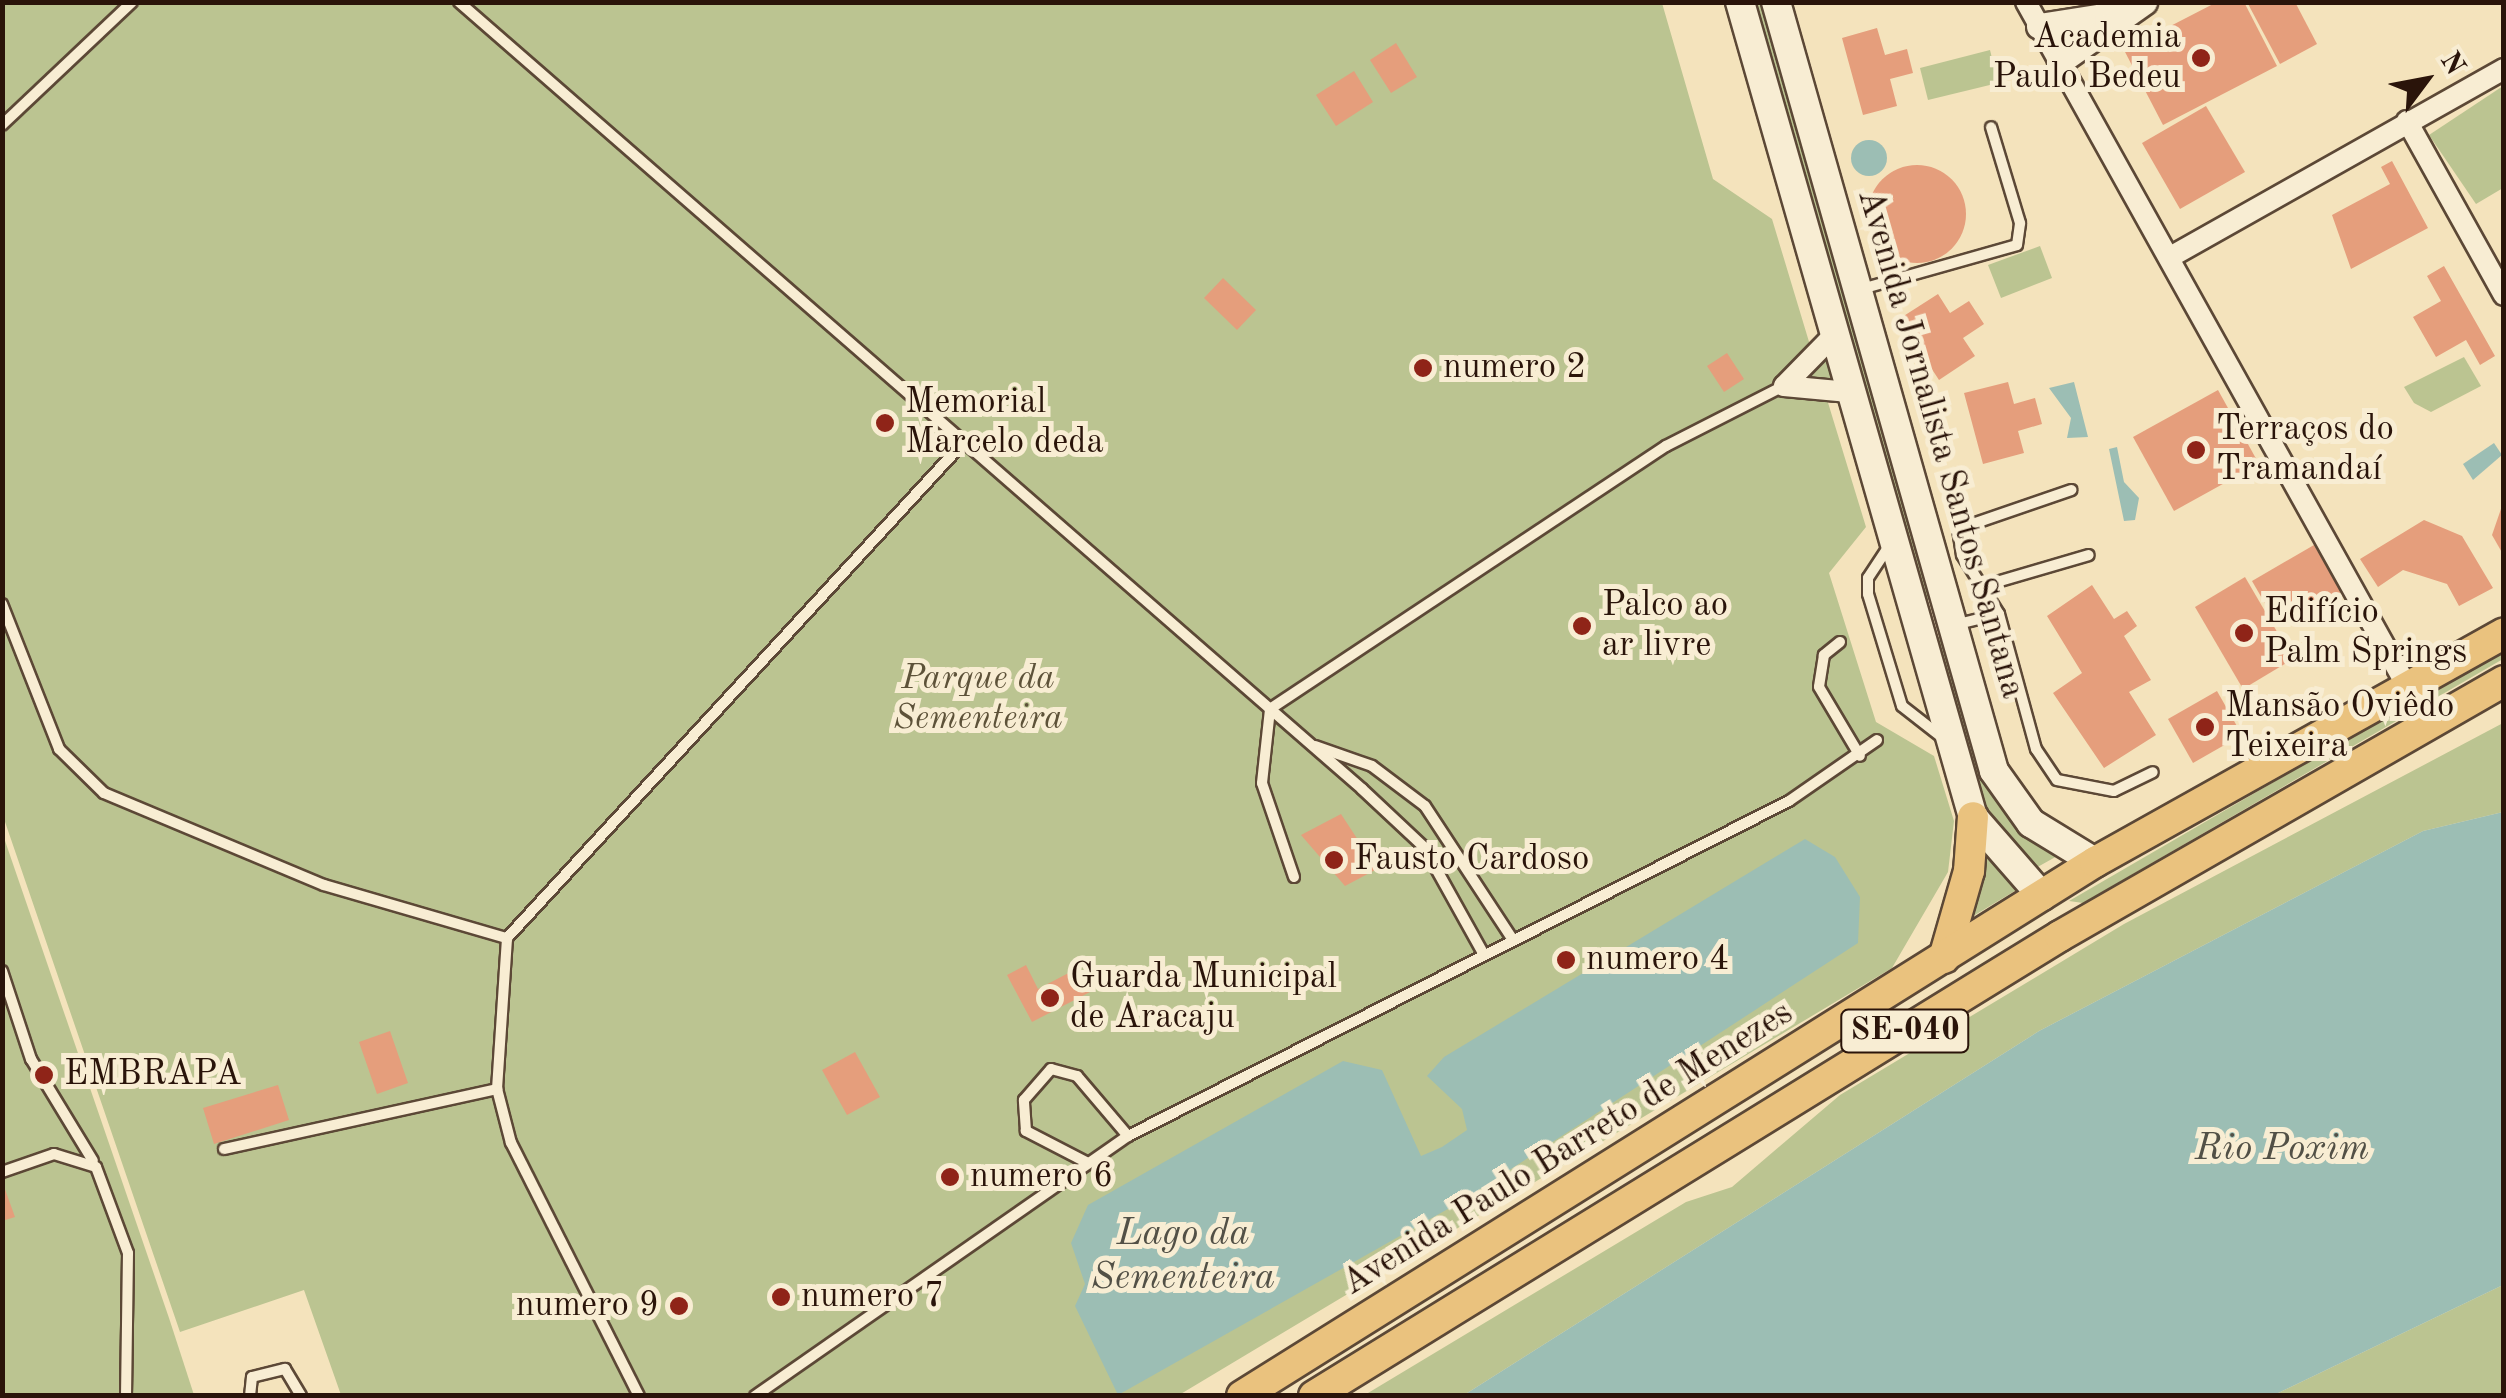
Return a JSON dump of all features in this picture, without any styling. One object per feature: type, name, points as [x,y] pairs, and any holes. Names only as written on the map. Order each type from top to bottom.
[{"type":"main road","name":"Avenida Jornalista Santos Santana","points":[[1740,2],[1910,610],[1973,816]]},
{"type":"main road","name":"Avenida Jornalista Santos Santana","points":[[1776,2],[1952,626],[2005,791],[2031,823],[2095,862]]},
{"type":"main road","points":[[1910,610],[1930,631],[1952,626]]},
{"type":"main road","name":"Avenida Paulo Barreto de Menezes","points":[[1242,1396],[2095,862],[2504,633]]},
{"type":"main road","name":"SE-040","points":[[1314,1396],[2086,921],[2504,680]]},
{"type":"main road","points":[[1973,816],[2042,896],[2086,921]]},
{"type":"main road","points":[[1944,958],[1970,871],[1973,816]]},
{"type":"street","points":[[2026,2],[2172,256],[2408,688]]},
{"type":"street","points":[[2039,26],[2136,8]]},
{"type":"street","points":[[2060,61],[2136,8]]},
{"type":"street","points":[[2172,256],[2407,120],[2504,69]]},
{"type":"street","points":[[2407,120],[2504,295]]},
{"type":"street","points":[[1784,386],[1833,336]]},
{"type":"street","points":[[1784,386],[1849,392]]},
{"type":"lane","points":[[2,125],[132,2]]},
{"type":"lane","points":[[459,2],[1424,846],[1482,951]]},
{"type":"lane","points":[[1857,290],[2017,245],[2020,224],[1991,126]]},
{"type":"lane","points":[[1294,877],[1262,782],[1270,710],[1666,446],[1784,386]]},
{"type":"lane","points":[[639,1396],[511,1144],[496,1089],[507,938],[962,444]]},
{"type":"lane","points":[[2071,490],[1958,529],[1962,555],[2000,614],[2048,772],[2106,791],[2153,772]]},
{"type":"lane","points":[[1892,542],[1867,586],[1896,692],[1912,718],[1951,743]]},
{"type":"lane","points":[[1983,586],[2089,555]]},
{"type":"lane","points":[[2,604],[59,749],[104,793],[324,886],[507,938]]},
{"type":"lane","points":[[1952,626],[2000,614]]},
{"type":"lane","points":[[1840,642],[1824,654],[1819,688],[1860,756]]},
{"type":"lane","points":[[755,1396],[1128,1136],[1482,951],[1789,801],[1860,756],[1877,740]]},
{"type":"lane","points":[[1310,744],[1372,766],[1425,806],[1510,937]]},
{"type":"lane","points":[[2,971],[31,1059],[96,1167],[128,1253],[126,1396]]},
{"type":"lane","points":[[1086,1162],[1026,1130],[1024,1100],[1051,1069],[1077,1076],[1128,1136]]},
{"type":"lane","points":[[224,1149],[496,1089]]},
{"type":"lane","points":[[2,1172],[54,1154],[96,1167]]},
{"type":"lane","points":[[250,1396],[252,1376],[285,1369],[301,1396]]},
{"type":"green space","name":"Parque da Sementeira","points":[[2,3],[1662,3],[1713,179],[1772,219],[1816,365],[1829,354],[1838,383],[1822,383],[1866,527],[1829,573],[1876,722],[1934,756],[1954,821],[1948,872],[1892,968],[1179,1395],[341,1395],[304,1290],[180,1332],[3,816]]},
{"type":"green space","points":[[1755,3],[1767,3],[1934,599],[1924,599]]},
{"type":"green space","points":[[1990,50],[1998,83],[1928,100],[1920,68]]},
{"type":"green space","points":[[2503,86],[2503,188],[2476,204],[2429,135]]},
{"type":"green space","points":[[2040,246],[2052,278],[2001,298],[1988,265]]},
{"type":"green space","points":[[2464,357],[2481,386],[2431,412],[2414,403],[2404,387]]},
{"type":"green space","points":[[1947,635],[1979,752],[2059,855],[2034,869],[1984,804],[1935,638]]},
{"type":"green space","points":[[2503,649],[2503,659],[2083,903],[2069,901]]},
{"type":"green space","points":[[2503,723],[2503,812],[2423,831],[2039,1031],[1464,1395],[1363,1396],[1686,1202],[1732,1187],[1840,1095],[2124,924]]},
{"type":"green space","name":"EMBRAPA","points":[[2,832],[169,1318],[194,1395],[3,1395]]},
{"type":"green space","points":[[1981,842],[2018,889],[1960,924]]},
{"type":"green space","points":[[2503,1285],[2503,1395],[2274,1395]]},
{"type":"water","points":[[1869,140],[1882,145],[1887,158],[1882,171],[1869,176],[1856,171],[1851,158],[1856,145]]},
{"type":"water","points":[[2074,382],[2088,437],[2067,438],[2071,418],[2049,388]]},
{"type":"water","points":[[2494,443],[2502,455],[2473,480],[2463,464]]},
{"type":"water","points":[[2117,447],[2124,482],[2139,498],[2135,520],[2124,521],[2109,449]]},
{"type":"water","name":"Rio Poxim","points":[[2503,812],[2503,1285],[2274,1395],[1464,1395],[2039,1031],[2423,831]]},
{"type":"water","name":"Lago da Sementeira","points":[[1805,839],[1835,857],[1860,897],[1858,943],[1462,1201],[1118,1395],[1075,1306],[1085,1284],[1071,1243],[1088,1205],[1343,1061],[1382,1070],[1421,1156],[1442,1147],[1467,1130],[1462,1109],[1427,1076],[1444,1057]]},
{"type":"building","name":"Academia Paulo Bedeu","points":[[2217,2],[2244,2],[2277,66],[2163,125],[2124,50]]},
{"type":"building","points":[[2247,2],[2295,2],[2317,44],[2280,64]]},
{"type":"building","points":[[1877,28],[1885,55],[1907,49],[1913,73],[1890,79],[1897,106],[1863,115],[1842,38]]},
{"type":"building","points":[[1396,43],[1417,77],[1391,93],[1370,60]]},
{"type":"building","points":[[1354,71],[1373,102],[1336,126],[1316,95]]},
{"type":"building","points":[[2206,106],[2245,172],[2180,209],[2142,143]]},
{"type":"building","points":[[2392,161],[2428,228],[2351,269],[2332,215],[2390,184],[2381,167]]},
{"type":"building","points":[[1917,165],[1936,169],[1951,180],[1962,195],[1966,214],[1962,233],[1951,248],[1936,259],[1917,263],[1898,259],[1883,248],[1872,233],[1868,214],[1872,195],[1883,180],[1898,169]]},
{"type":"building","points":[[2444,266],[2495,356],[2480,365],[2466,340],[2436,357],[2413,317],[2441,301],[2427,276]]},
{"type":"building","points":[[1223,278],[1256,310],[1237,330],[1204,298]]},
{"type":"building","points":[[1938,294],[1950,313],[1969,301],[1984,324],[1963,338],[1975,356],[1939,380],[1899,319]]},
{"type":"building","points":[[1727,353],[1744,379],[1724,392],[1707,366]]},
{"type":"building","points":[[2008,382],[2014,404],[2035,398],[2042,424],[2018,431],[2024,453],[1983,464],[1964,393]]},
{"type":"building","name":"Terraços do Tramandaí","points":[[2218,390],[2259,464],[2174,511],[2133,437]]},
{"type":"building","points":[[2504,503],[2504,556],[2492,535]]},
{"type":"building","points":[[2424,520],[2462,536],[2493,588],[2459,606],[2447,584],[2403,570],[2378,587],[2360,559]]},
{"type":"building","points":[[2314,545],[2341,592],[2278,626],[2252,581]]},
{"type":"building","name":"Edifício Palm Springs","points":[[2245,577],[2293,659],[2243,689],[2195,607]]},
{"type":"building","points":[[2092,585],[2114,619],[2127,611],[2137,626],[2124,636],[2151,680],[2129,692],[2156,735],[2104,768],[2053,693],[2082,673],[2047,616]]},
{"type":"building","name":"Mansão Oviêdo Teixeira","points":[[2217,691],[2242,735],[2193,763],[2168,719]]},
{"type":"building","points":[[1341,814],[1377,869],[1345,886],[1301,835]]},
{"type":"building","points":[[1026,965],[1038,989],[1078,968],[1090,992],[1032,1022],[1007,975]]},
{"type":"building","points":[[390,1031],[408,1083],[377,1094],[359,1042]]},
{"type":"building","points":[[855,1052],[880,1097],[847,1115],[822,1070]]},
{"type":"building","points":[[278,1085],[289,1120],[214,1144],[203,1108]]},
{"type":"building","points":[[2,1181],[15,1217],[2,1221]]},
{"type":"place","name":"Academia Paulo Bedeu","points":[[2201,58]]},
{"type":"place","name":"numero 2","points":[[1423,368]]},
{"type":"place","name":"Memorial Marcelo deda","points":[[885,423]]},
{"type":"place","name":"Terraços do Tramandaí","points":[[2196,450]]},
{"type":"place","name":"Palco ao ar livre","points":[[1582,626]]},
{"type":"place","name":"Edifício Palm Springs","points":[[2244,633]]},
{"type":"place","name":"Mansão Oviêdo Teixeira","points":[[2205,727]]},
{"type":"place","name":"Fausto Cardoso","points":[[1334,860]]},
{"type":"place","name":"numero 4","points":[[1566,960]]},
{"type":"place","name":"Guarda Municipal de Aracaju","points":[[1050,998]]},
{"type":"place","name":"EMBRAPA","points":[[44,1075]]},
{"type":"place","name":"numero 6","points":[[950,1177]]},
{"type":"place","name":"numero 7","points":[[781,1297]]},
{"type":"place","name":"numero 9","points":[[679,1306]]}]
